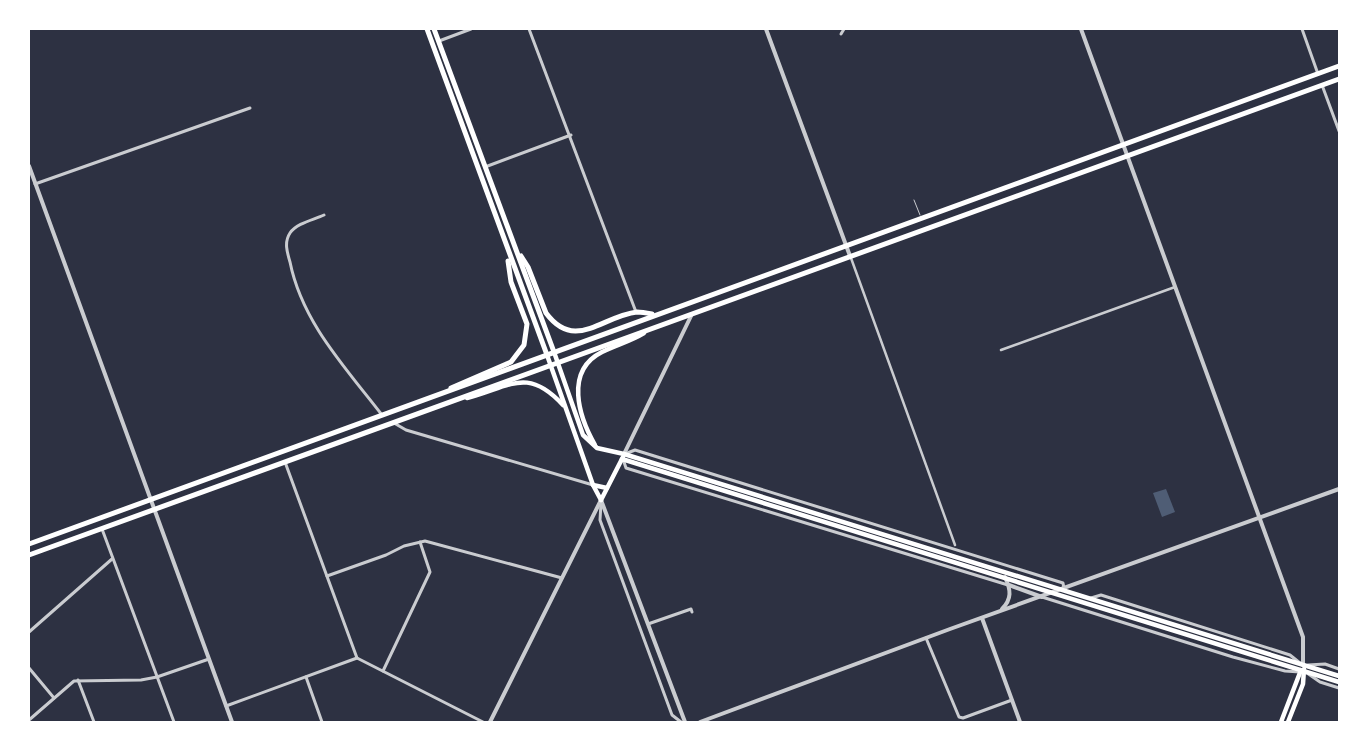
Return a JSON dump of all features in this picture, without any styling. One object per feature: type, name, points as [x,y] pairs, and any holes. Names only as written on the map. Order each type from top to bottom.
[{"type":"main road","points":[[427,29],[593,485],[601,500]]},
{"type":"main road","points":[[434,29],[583,435],[597,448],[1302,672],[1339,682]]},
{"type":"main road","points":[[29,544],[1339,66]]},
{"type":"main road","points":[[29,555],[1339,79]]},
{"type":"main road","points":[[515,248],[528,267],[550,320],[565,330],[582,332],[636,312],[655,314]]},
{"type":"main road","points":[[436,396],[466,380],[511,362],[524,345],[528,332],[527,324],[511,282],[507,250]]},
{"type":"main road","points":[[597,448],[588,432],[579,408],[578,384],[581,374],[588,364],[601,353],[630,342],[657,326]]},
{"type":"main road","points":[[446,403],[517,382],[528,382],[550,391],[566,408]]},
{"type":"main road","points":[[614,453],[618,462],[616,472]]},
{"type":"main road","points":[[601,500],[623,456]]},
{"type":"main road","points":[[623,456],[1064,589],[1339,676]]},
{"type":"main road","points":[[593,485],[607,488]]},
{"type":"main road","points":[[1288,722],[1303,684],[1303,665]]},
{"type":"main road","points":[[1281,722],[1302,672]]},
{"type":"street","points":[[438,41],[470,29]]},
{"type":"street","points":[[529,29],[557,107],[571,135],[636,312]]},
{"type":"street","points":[[766,29],[955,545]]},
{"type":"street","points":[[841,34],[844,29]]},
{"type":"street","points":[[1081,29],[1303,637],[1303,665],[1324,664],[1339,669]]},
{"type":"street","points":[[1302,29],[1318,74]]},
{"type":"street","points":[[1322,85],[1339,131]]},
{"type":"street","points":[[35,184],[250,108]]},
{"type":"street","points":[[486,167],[571,135]]},
{"type":"street","points":[[29,166],[232,722]]},
{"type":"street","points":[[324,216],[300,225],[289,235],[286,245],[293,283],[314,325],[382,415]]},
{"type":"street","points":[[1001,350],[1175,287]]},
{"type":"street","points":[[692,313],[623,456],[626,468],[1009,585],[1233,657],[1285,671],[1302,672],[1320,682],[1339,688]]},
{"type":"street","points":[[393,422],[406,430],[593,485]]},
{"type":"street","points":[[285,462],[357,658],[483,722]]},
{"type":"street","points":[[700,722],[1000,611],[1339,489]]},
{"type":"street","points":[[490,722],[601,500]]},
{"type":"street","points":[[601,500],[685,722]]},
{"type":"street","points":[[601,500],[600,520],[672,714],[681,722]]},
{"type":"street","points":[[102,529],[174,722]]},
{"type":"street","points":[[327,576],[386,555],[404,546],[420,542],[440,545],[562,578]]},
{"type":"street","points":[[383,671],[430,572],[420,542]]},
{"type":"street","points":[[29,632],[112,559]]},
{"type":"street","points":[[1000,611],[1008,603],[1010,593],[1006,577]]},
{"type":"street","points":[[648,624],[691,608],[692,612]]},
{"type":"street","points":[[982,618],[1020,722]]},
{"type":"street","points":[[926,638],[959,717],[963,718],[1012,700]]},
{"type":"street","points":[[226,706],[357,658]]},
{"type":"street","points":[[29,720],[78,680],[141,680],[157,677],[208,659]]},
{"type":"street","points":[[29,668],[54,698]]},
{"type":"street","points":[[306,677],[322,722]]},
{"type":"street","points":[[78,680],[94,722]]},
{"type":"lane","points":[[914,200],[921,218]]},
{"type":"water","points":[[1166,489],[1175,512],[1162,517],[1153,493]]}]
